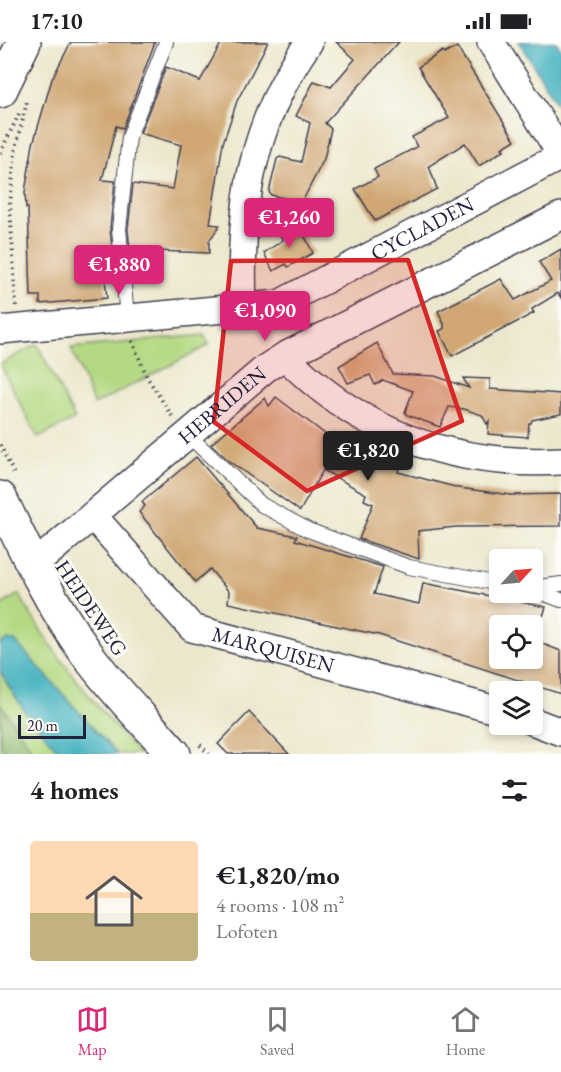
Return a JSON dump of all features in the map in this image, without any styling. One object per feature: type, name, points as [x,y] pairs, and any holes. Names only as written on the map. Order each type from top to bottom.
[{"type":"street","points":[[14,93],[24,42]]},
{"type":"street","points":[[243,308],[241,250],[245,196],[262,129],[292,66],[309,42]]},
{"type":"street","points":[[491,42],[561,155]]},
{"type":"street","name":"CYCLADEN","points":[[9,330],[279,304],[561,155]]},
{"type":"street","name":"HEBRIDEN","points":[[33,566],[94,517],[266,368],[285,356],[561,216]]},
{"type":"street","points":[[285,356],[334,399],[369,421],[413,442],[444,453],[488,460],[561,461]]},
{"type":"street","name":"HEIDEWEG","points":[[7,487],[33,566],[88,656],[184,746]]},
{"type":"street","name":"MARQUISEN","points":[[94,517],[192,628],[489,708]]},
{"type":"street","points":[[543,725],[561,732]]},
{"type":"lane","points":[[127,318],[119,229],[129,137],[166,42]]},
{"type":"lane","points":[[188,435],[262,506],[308,530],[410,567],[489,582]]},
{"type":"lane","points":[[543,587],[561,584]]},
{"type":"lane","points":[[543,593],[561,600]]},
{"type":"path","points":[[9,330],[10,205],[15,152],[14,93]]},
{"type":"path","points":[[127,318],[142,368],[169,412],[188,435]]},
{"type":"path","points":[[0,445],[7,487]]},
{"type":"path","points":[[184,746],[208,754]]},
{"type":"highlighted area","points":[[408,260],[462,421],[307,491],[214,422],[231,261]]},
{"type":"green space","points":[[204,335],[209,345],[94,405],[71,348]]},
{"type":"green space","points":[[37,344],[75,419],[38,438],[0,364]]},
{"type":"green space","points":[[19,594],[45,637],[75,678],[140,754],[117,754],[15,641],[0,644],[0,606]]},
{"type":"green space","points":[[0,670],[12,692],[96,754],[0,754]]},
{"type":"green space","points":[[0,703],[35,754],[8,754],[0,745]]},
{"type":"water","points":[[519,42],[556,42],[561,49],[561,110]]},
{"type":"water","points":[[5,640],[15,641],[117,754],[61,754],[26,713],[0,670],[0,645]]},
{"type":"building","points":[[71,42],[155,42],[123,128],[116,126],[102,180],[115,181],[110,228],[112,249],[102,249],[107,298],[40,304],[40,296],[31,296],[28,208],[26,208],[25,192],[33,144],[52,79]]},
{"type":"building","points":[[222,42],[268,42],[237,101],[223,143],[210,224],[220,225],[209,241],[209,253],[130,250],[128,229],[133,184],[173,189],[181,145],[140,133],[166,67],[200,81]]},
{"type":"building","points":[[336,42],[399,42],[325,123],[331,129],[324,159],[302,202],[271,195],[269,192],[277,159],[280,157],[301,162],[310,123],[296,116],[314,81],[331,87],[355,59]]},
{"type":"building","points":[[457,47],[515,140],[479,166],[465,143],[429,166],[437,189],[375,221],[355,189],[378,177],[374,169],[417,147],[412,137],[449,118],[418,67],[443,51],[444,54]]},
{"type":"building","points":[[276,228],[307,230],[305,237],[313,253],[288,267],[286,264],[273,271],[264,253],[283,240]]},
{"type":"building","points":[[561,249],[561,298],[558,293],[532,309],[534,313],[452,356],[439,331],[444,329],[444,324],[438,311],[501,279],[515,300],[551,281],[539,262]]},
{"type":"building","points":[[377,343],[393,374],[435,376],[469,388],[463,378],[490,379],[490,389],[561,394],[561,414],[532,420],[529,423],[528,437],[488,434],[489,421],[487,424],[482,415],[464,409],[449,407],[440,427],[407,415],[405,412],[413,391],[383,380],[375,385],[370,375],[348,383],[339,366]]},
{"type":"building","points":[[276,397],[337,443],[338,440],[399,469],[398,472],[459,488],[511,495],[561,494],[561,526],[456,527],[418,531],[419,559],[359,539],[373,504],[364,500],[366,494],[323,470],[300,511],[230,462],[211,444],[265,398],[269,406]]},
{"type":"building","points":[[196,457],[257,528],[297,536],[295,540],[383,567],[374,594],[419,604],[423,583],[489,596],[489,603],[526,603],[546,607],[543,616],[489,615],[489,669],[543,669],[543,644],[561,651],[561,694],[543,688],[543,681],[521,681],[379,635],[228,603],[229,592],[210,569],[195,582],[139,512],[145,506],[142,502]]},
{"type":"building","points":[[249,712],[289,754],[228,754],[218,744]]}]
